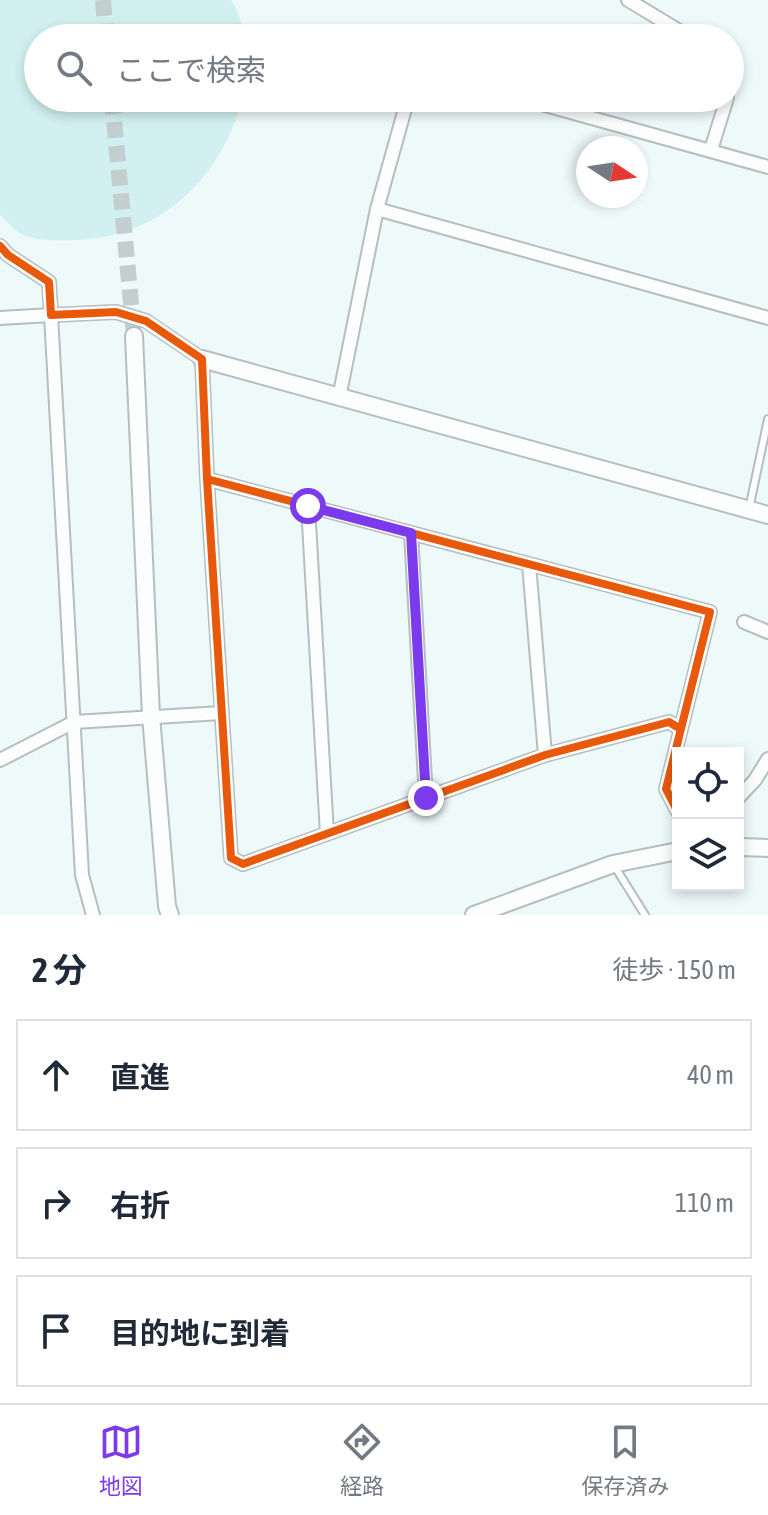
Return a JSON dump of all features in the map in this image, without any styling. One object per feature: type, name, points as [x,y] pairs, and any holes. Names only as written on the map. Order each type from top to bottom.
[{"type":"street","points":[[628,0],[668,24]]},
{"type":"street","points":[[339,398],[377,209],[404,112]]},
{"type":"street","points":[[571,112],[768,167]]},
{"type":"street","points":[[711,150],[723,112]]},
{"type":"street","points":[[377,209],[768,318]]},
{"type":"street","points":[[0,246],[8,255],[49,282],[82,875],[93,915]]},
{"type":"street","points":[[0,318],[116,312],[146,321],[202,359],[768,515]]},
{"type":"street","points":[[134,336],[151,716],[170,915]]},
{"type":"street","points":[[202,359],[231,858],[243,864],[545,755],[669,722],[679,728]]},
{"type":"street","points":[[207,479],[710,612],[675,747]]},
{"type":"street","points":[[308,506],[327,834]]},
{"type":"street","points":[[411,533],[426,798]]},
{"type":"street","points":[[529,564],[545,755]]},
{"type":"street","points":[[744,622],[768,632]]},
{"type":"street","points":[[0,760],[74,722],[221,713]]},
{"type":"street","points":[[744,792],[768,759]]},
{"type":"street","points":[[672,761],[666,789],[672,800]]},
{"type":"street","points":[[744,847],[768,848]]},
{"type":"street","points":[[474,915],[613,864],[672,852]]},
{"type":"lane","points":[[749,509],[768,419]]},
{"type":"lane","points":[[613,864],[645,915]]},
{"type":"shaded area","points":[[0,0],[231,0],[241,24],[24,24],[24,112],[238,112],[220,153],[203,177],[162,214],[137,227],[109,236],[50,240],[23,235],[0,215]]},
{"type":"tunnel","points":[[103,0],[105,24]]},
{"type":"tunnel","points":[[113,112],[134,336]]},
{"type":"cycle path","points":[[0,246],[8,255],[49,282],[51,315],[116,312],[146,321],[202,359],[207,479],[710,612],[676,747]]},
{"type":"cycle path","points":[[207,479],[231,858],[243,864],[545,755],[669,722],[679,728]]},
{"type":"cycle path","points":[[672,765],[666,789],[672,800]]},
{"type":"route","points":[[308,506],[411,533],[426,798]]}]
